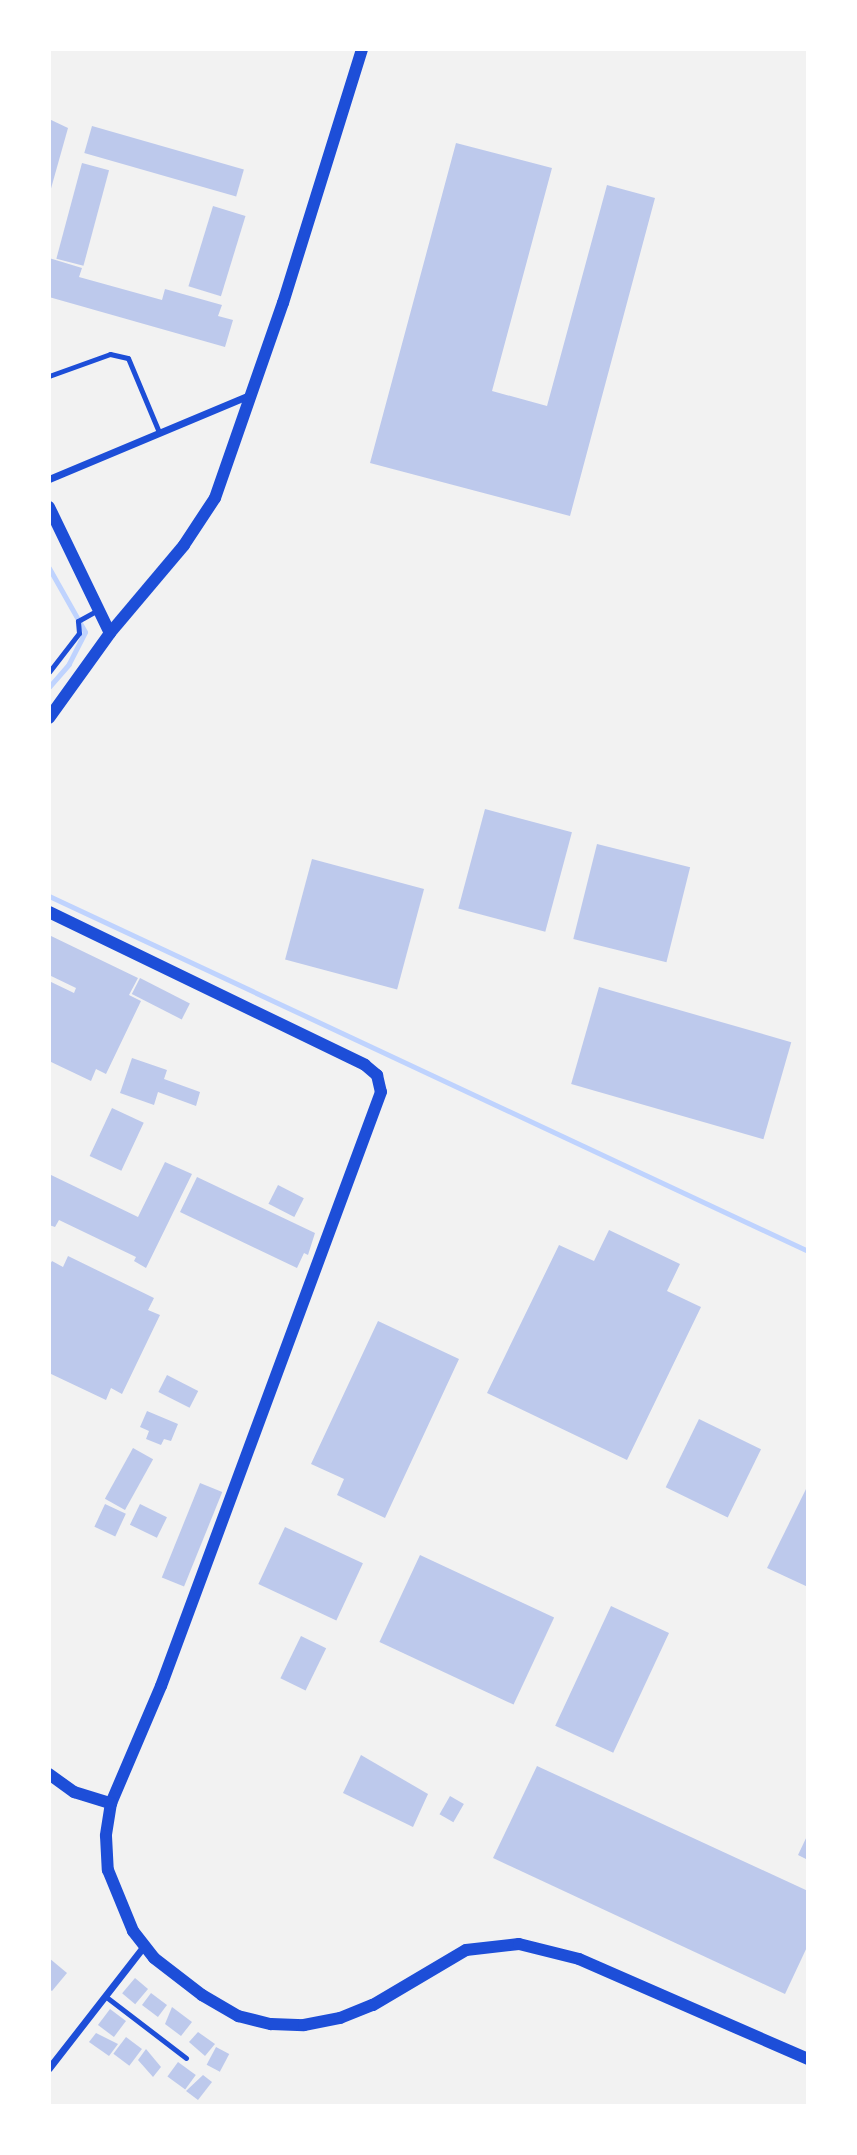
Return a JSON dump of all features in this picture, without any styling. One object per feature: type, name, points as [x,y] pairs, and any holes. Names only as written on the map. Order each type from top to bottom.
[{"type":"street","points":[[49,718],[110,633],[184,545],[215,498],[252,394],[362,49]]},
{"type":"street","points":[[49,479],[252,394]]},
{"type":"street","points":[[49,507],[110,633]]},
{"type":"street","points":[[49,912],[365,1065],[377,1075],[381,1092],[161,1686],[111,1803],[106,1836],[108,1870],[118,1904],[144,1946],[221,2008],[254,2021],[288,2026],[323,2022],[357,2011],[466,1950],[501,1944],[537,1946],[592,1964],[808,2059]]},
{"type":"street","points":[[49,1774],[74,1792],[111,1803]]},
{"type":"street","points":[[49,2068],[144,1946]]},
{"type":"lane","points":[[49,376],[110,354],[128,358],[159,432]]},
{"type":"lane","points":[[49,672],[79,633],[78,621],[99,610]]},
{"type":"lane","points":[[105,1996],[186,2058]]},
{"type":"building","points":[[49,119],[68,128],[50,192],[49,192]]},
{"type":"building","points":[[92,126],[244,170],[236,196],[84,153]]},
{"type":"building","points":[[456,143],[552,168],[492,391],[547,406],[607,185],[655,198],[570,516],[370,463]]},
{"type":"building","points":[[82,163],[109,170],[83,266],[56,259]]},
{"type":"building","points":[[213,206],[246,216],[221,296],[188,286]]},
{"type":"building","points":[[49,258],[82,268],[79,277],[162,300],[165,289],[222,305],[218,316],[233,320],[225,347],[49,297]]},
{"type":"building","points":[[485,809],[572,832],[545,932],[458,908]]},
{"type":"building","points":[[597,844],[690,867],[666,962],[573,939]]},
{"type":"building","points":[[312,859],[424,889],[397,989],[285,959]]},
{"type":"building","points":[[49,935],[138,978],[129,995],[141,1001],[106,1074],[96,1069],[91,1081],[49,1061],[49,981],[74,993],[76,988],[49,975]]},
{"type":"building","points":[[140,978],[190,1003],[182,1019],[132,994]]},
{"type":"building","points":[[599,987],[791,1042],[763,1139],[571,1084]]},
{"type":"building","points":[[132,1058],[167,1070],[164,1079],[200,1092],[196,1106],[158,1092],[154,1105],[120,1093]]},
{"type":"building","points":[[112,1108],[144,1123],[121,1171],[90,1156]]},
{"type":"building","points":[[165,1162],[192,1174],[146,1268],[134,1261],[136,1257],[59,1220],[55,1227],[49,1225],[49,1174],[138,1217]]},
{"type":"building","points":[[197,1177],[315,1233],[308,1255],[304,1253],[297,1268],[180,1212]]},
{"type":"building","points":[[278,1185],[304,1198],[294,1217],[268,1204]]},
{"type":"building","points":[[609,1230],[680,1264],[667,1291],[701,1307],[627,1460],[487,1393],[559,1245],[594,1261]]},
{"type":"building","points":[[68,1256],[154,1298],[148,1310],[160,1315],[122,1394],[111,1388],[106,1400],[49,1373],[49,1266],[52,1261],[63,1267]]},
{"type":"building","points":[[378,1321],[459,1359],[385,1518],[337,1495],[344,1479],[311,1464]]},
{"type":"building","points":[[167,1375],[198,1391],[190,1408],[158,1392]]},
{"type":"building","points":[[147,1411],[178,1424],[171,1441],[164,1439],[161,1445],[146,1439],[149,1431],[140,1427]]},
{"type":"building","points":[[699,1419],[761,1449],[728,1518],[666,1487]]},
{"type":"building","points":[[133,1448],[153,1459],[125,1510],[105,1499]]},
{"type":"building","points":[[200,1483],[222,1492],[184,1587],[162,1578]]},
{"type":"building","points":[[808,1485],[808,1587],[767,1568]]},
{"type":"building","points":[[105,1504],[126,1514],[115,1536],[94,1527]]},
{"type":"building","points":[[140,1504],[167,1517],[157,1538],[130,1525]]},
{"type":"building","points":[[285,1527],[363,1563],[336,1620],[258,1584]]},
{"type":"building","points":[[420,1555],[554,1618],[514,1705],[379,1642]]},
{"type":"building","points":[[611,1606],[669,1633],[613,1753],[555,1726]]},
{"type":"building","points":[[301,1636],[326,1648],[306,1691],[280,1678]]},
{"type":"building","points":[[361,1755],[428,1794],[413,1827],[343,1793]]},
{"type":"building","points":[[537,1766],[808,1891],[808,1945],[785,1994],[493,1858]]},
{"type":"building","points":[[450,1796],[464,1804],[453,1822],[440,1814]]},
{"type":"building","points":[[808,1834],[808,1860],[798,1855]]},
{"type":"building","points":[[49,1958],[67,1973],[52,1991],[49,1989]]},
{"type":"building","points":[[135,1978],[148,1989],[135,2004],[122,1993]]},
{"type":"building","points":[[151,1993],[167,2005],[158,2017],[142,2005]]},
{"type":"building","points":[[172,2007],[192,2022],[181,2036],[165,2024]]},
{"type":"building","points":[[110,2009],[126,2021],[114,2037],[98,2025]]},
{"type":"building","points":[[198,2032],[215,2044],[205,2056],[189,2042]]},
{"type":"building","points":[[96,2033],[118,2044],[109,2056],[89,2042]]},
{"type":"building","points":[[126,2037],[142,2049],[129,2066],[113,2054]]},
{"type":"building","points":[[216,2047],[229,2054],[220,2072],[207,2065]]},
{"type":"building","points":[[146,2049],[161,2067],[153,2077],[138,2060]]},
{"type":"building","points":[[178,2062],[196,2075],[185,2089],[167,2077]]},
{"type":"building","points":[[203,2075],[212,2082],[198,2100],[186,2091]]},
{"type":"waterway","points":[[49,568],[85,632],[69,664],[49,687]]},
{"type":"waterway","points":[[49,896],[808,1251]]}]
